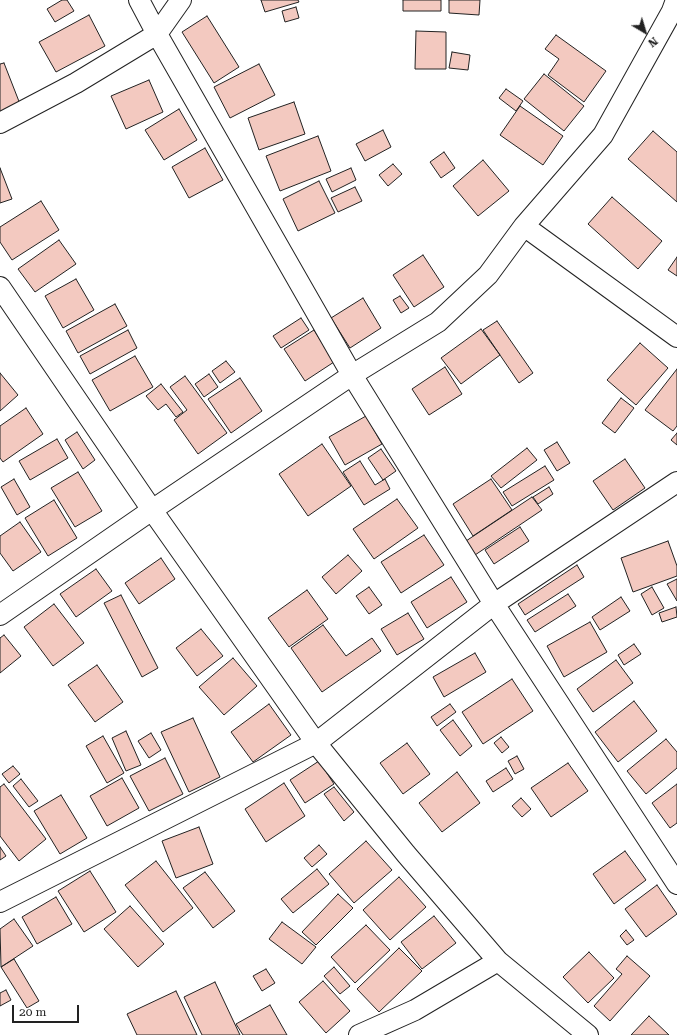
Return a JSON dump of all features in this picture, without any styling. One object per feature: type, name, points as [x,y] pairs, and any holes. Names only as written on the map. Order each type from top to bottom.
[{"type":"street","points":[[139,0],[352,375],[494,604],[677,884]]},
{"type":"street","points":[[0,123],[76,83],[157,34],[181,0]]},
{"type":"street","points":[[0,615],[352,375],[438,322],[488,275],[524,226],[603,135],[672,11],[676,0]]},
{"type":"street","points":[[524,226],[677,338]]},
{"type":"street","points":[[0,287],[152,510],[316,743],[406,854],[498,960],[588,1035]]},
{"type":"street","points":[[0,902],[316,743],[494,604],[677,482]]},
{"type":"street","points":[[359,1035],[416,1010],[498,960]]},
{"type":"building","points":[[62,0],[67,0],[74,11],[55,22],[47,9]]},
{"type":"building","points":[[261,0],[298,0],[299,2],[265,12]]},
{"type":"building","points":[[403,0],[441,0],[441,11],[403,11]]},
{"type":"building","points":[[449,0],[480,0],[479,15],[449,13]]},
{"type":"building","points":[[296,7],[299,18],[285,22],[282,11]]},
{"type":"building","points":[[89,15],[105,46],[56,72],[39,42]]},
{"type":"building","points":[[207,16],[239,67],[214,83],[182,32]]},
{"type":"building","points":[[416,31],[446,32],[446,69],[415,69]]},
{"type":"building","points":[[556,35],[606,71],[584,102],[548,75],[559,59],[545,49]]},
{"type":"building","points":[[452,52],[470,55],[468,70],[449,68]]},
{"type":"building","points":[[4,63],[20,104],[0,112],[0,64]]},
{"type":"building","points":[[259,64],[275,95],[230,118],[214,87]]},
{"type":"building","points":[[544,74],[584,106],[564,131],[524,99]]},
{"type":"building","points":[[149,80],[163,112],[126,129],[111,96]]},
{"type":"building","points":[[506,89],[523,101],[516,111],[499,98]]},
{"type":"building","points":[[294,102],[305,134],[259,150],[248,118]]},
{"type":"building","points":[[520,106],[563,136],[543,165],[500,135]]},
{"type":"building","points":[[179,109],[197,140],[164,160],[145,130]]},
{"type":"building","points":[[383,130],[391,147],[365,161],[356,144]]},
{"type":"building","points":[[653,131],[677,152],[677,202],[628,159]]},
{"type":"building","points":[[318,136],[331,171],[280,191],[266,156]]},
{"type":"building","points":[[205,148],[223,180],[189,198],[172,167]]},
{"type":"building","points":[[444,152],[455,168],[441,178],[430,162]]},
{"type":"building","points":[[483,160],[509,191],[478,216],[453,186]]},
{"type":"building","points":[[393,164],[402,174],[388,186],[379,175]]},
{"type":"building","points":[[0,168],[12,199],[0,203]]},
{"type":"building","points":[[351,168],[356,180],[332,192],[326,179]]},
{"type":"building","points":[[319,181],[335,213],[298,231],[283,199]]},
{"type":"building","points":[[355,187],[362,201],[338,212],[331,198]]},
{"type":"building","points":[[612,197],[662,241],[638,269],[588,224]]},
{"type":"building","points":[[41,201],[59,230],[12,260],[0,242],[0,227]]},
{"type":"building","points":[[59,240],[76,264],[35,292],[18,269]]},
{"type":"building","points":[[423,255],[444,287],[414,307],[393,275]]},
{"type":"building","points":[[677,257],[677,276],[668,270]]},
{"type":"building","points":[[76,279],[94,310],[63,328],[45,296]]},
{"type":"building","points":[[400,296],[409,308],[401,313],[393,300]]},
{"type":"building","points":[[363,298],[381,328],[350,348],[331,318]]},
{"type":"building","points":[[115,304],[127,326],[78,353],[66,331]]},
{"type":"building","points":[[301,318],[309,330],[281,348],[273,336]]},
{"type":"building","points":[[497,321],[533,373],[519,383],[483,330]]},
{"type":"building","points":[[481,329],[500,355],[461,384],[441,358]]},
{"type":"building","points":[[128,330],[137,348],[90,374],[80,356]]},
{"type":"building","points":[[314,330],[334,362],[305,381],[284,349]]},
{"type":"building","points":[[640,343],[668,368],[636,405],[607,380]]},
{"type":"building","points":[[135,356],[153,387],[110,411],[92,380]]},
{"type":"building","points":[[226,361],[235,372],[220,383],[212,371]]},
{"type":"building","points":[[445,367],[462,394],[429,415],[412,389]]},
{"type":"building","points":[[677,369],[677,426],[673,431],[645,410]]},
{"type":"building","points":[[0,373],[18,395],[0,411]]},
{"type":"building","points":[[209,374],[218,387],[204,397],[195,384]]},
{"type":"building","points":[[185,376],[227,433],[198,454],[174,420],[187,410],[170,387]]},
{"type":"building","points":[[240,378],[262,411],[231,433],[208,399]]},
{"type":"building","points":[[161,384],[183,412],[176,417],[166,404],[158,410],[146,396]]},
{"type":"building","points":[[621,398],[634,408],[615,433],[602,423]]},
{"type":"building","points":[[26,408],[43,434],[3,462],[0,458],[0,426]]},
{"type":"building","points":[[366,416],[382,444],[345,465],[329,437]]},
{"type":"building","points":[[77,432],[95,460],[83,469],[65,440]]},
{"type":"building","points":[[677,433],[677,445],[671,440]]},
{"type":"building","points":[[57,439],[68,458],[30,480],[19,461]]},
{"type":"building","points":[[557,442],[570,463],[557,471],[544,450]]},
{"type":"building","points":[[322,444],[351,486],[308,516],[279,474]]},
{"type":"building","points":[[527,448],[537,460],[501,488],[491,476]]},
{"type":"building","points":[[381,449],[396,471],[383,480],[368,458]]},
{"type":"building","points":[[625,459],[645,488],[613,510],[593,481]]},
{"type":"building","points":[[360,461],[375,485],[385,479],[390,489],[364,505],[343,472]]},
{"type":"building","points":[[545,466],[554,480],[512,506],[503,492]]},
{"type":"building","points":[[78,472],[102,511],[75,527],[51,488]]},
{"type":"building","points":[[14,479],[30,507],[17,515],[1,487]]},
{"type":"building","points":[[491,479],[512,510],[473,536],[453,504]]},
{"type":"building","points":[[549,487],[553,494],[538,504],[533,497]]},
{"type":"building","points":[[532,497],[542,510],[475,555],[466,541]]},
{"type":"building","points":[[397,499],[418,528],[374,559],[353,529]]},
{"type":"building","points":[[54,500],[77,538],[48,556],[25,518]]},
{"type":"building","points":[[20,522],[41,552],[13,571],[0,553],[0,536]]},
{"type":"building","points":[[520,527],[529,541],[494,564],[485,550]]},
{"type":"building","points":[[424,535],[444,565],[401,593],[381,562]]},
{"type":"building","points":[[668,541],[677,566],[677,576],[633,592],[621,558]]},
{"type":"building","points":[[348,555],[362,571],[336,594],[322,577]]},
{"type":"building","points":[[161,558],[175,579],[139,604],[125,583]]},
{"type":"building","points":[[577,565],[584,577],[525,615],[518,604]]},
{"type":"building","points":[[96,569],[112,591],[76,617],[60,594]]},
{"type":"building","points":[[451,577],[467,602],[427,628],[411,602]]},
{"type":"building","points":[[677,579],[677,601],[667,584]]},
{"type":"building","points":[[369,587],[382,605],[369,614],[356,596]]},
{"type":"building","points":[[652,587],[664,608],[652,615],[641,594]]},
{"type":"building","points":[[307,590],[328,619],[289,647],[268,618]]},
{"type":"building","points":[[568,594],[576,606],[535,632],[527,620]]},
{"type":"building","points":[[121,595],[158,668],[142,677],[104,603]]},
{"type":"building","points":[[621,597],[630,611],[600,630],[592,617]]},
{"type":"building","points":[[54,604],[84,643],[53,666],[24,627]]},
{"type":"building","points":[[676,607],[677,617],[662,622],[659,613]]},
{"type":"building","points":[[408,613],[424,639],[397,655],[381,629]]},
{"type":"building","points":[[590,622],[607,652],[564,677],[547,646]]},
{"type":"building","points":[[323,625],[346,656],[372,638],[381,651],[322,692],[291,648]]},
{"type":"building","points":[[201,629],[223,656],[197,676],[176,648]]},
{"type":"building","points":[[4,635],[21,656],[0,673],[0,638]]},
{"type":"building","points":[[634,644],[641,654],[624,665],[618,655]]},
{"type":"building","points":[[475,653],[486,672],[444,697],[433,677]]},
{"type":"building","points":[[233,658],[257,686],[224,715],[199,687]]},
{"type":"building","points":[[616,660],[633,683],[593,712],[577,689]]},
{"type":"building","points":[[97,665],[123,702],[95,722],[68,685]]},
{"type":"building","points":[[512,679],[533,711],[483,744],[462,712]]},
{"type":"building","points":[[634,701],[657,731],[618,762],[595,732]]},
{"type":"building","points":[[269,704],[291,735],[253,762],[231,732]]},
{"type":"building","points":[[450,704],[456,712],[437,726],[431,717]]},
{"type":"building","points":[[193,718],[220,777],[189,792],[161,732]]},
{"type":"building","points":[[453,720],[472,746],[460,756],[440,730]]},
{"type":"building","points":[[126,731],[141,765],[126,771],[112,738]]},
{"type":"building","points":[[151,733],[161,750],[149,758],[138,741]]},
{"type":"building","points":[[103,736],[124,773],[107,783],[86,746]]},
{"type":"building","points":[[501,737],[509,747],[502,753],[494,743]]},
{"type":"building","points":[[666,739],[677,752],[677,768],[646,794],[627,771]]},
{"type":"building","points":[[407,743],[430,774],[403,794],[380,763]]},
{"type":"building","points":[[517,756],[524,769],[515,774],[508,761]]},
{"type":"building","points":[[165,758],[183,794],[149,811],[130,776]]},
{"type":"building","points":[[319,761],[334,784],[305,803],[290,780]]},
{"type":"building","points":[[568,763],[588,791],[551,817],[531,788]]},
{"type":"building","points":[[13,766],[20,774],[9,783],[2,774]]},
{"type":"building","points":[[506,768],[513,779],[493,792],[486,781]]},
{"type":"building","points":[[457,772],[480,803],[442,832],[419,803]]},
{"type":"building","points":[[122,778],[139,808],[107,826],[90,796]]},
{"type":"building","points":[[21,779],[38,801],[29,807],[13,786]]},
{"type":"building","points":[[284,783],[305,816],[266,842],[245,809]]},
{"type":"building","points":[[4,784],[46,839],[19,861],[0,836],[0,787]]},
{"type":"building","points":[[677,784],[677,823],[670,828],[652,803]]},
{"type":"building","points":[[334,787],[354,812],[344,821],[324,794]]},
{"type":"building","points":[[61,795],[87,838],[60,854],[34,811]]},
{"type":"building","points":[[521,798],[531,809],[522,817],[512,806]]},
{"type":"building","points":[[199,827],[213,864],[176,878],[162,841]]},
{"type":"building","points":[[366,841],[392,870],[354,903],[329,874]]},
{"type":"building","points":[[319,845],[327,854],[312,867],[304,858]]},
{"type":"building","points":[[0,847],[6,856],[0,860]]},
{"type":"building","points":[[625,851],[646,880],[614,904],[593,874]]},
{"type":"building","points":[[156,861],[193,908],[163,932],[125,885]]},
{"type":"building","points":[[317,869],[329,884],[293,913],[281,899]]},
{"type":"building","points":[[90,871],[116,912],[84,932],[58,891]]},
{"type":"building","points":[[205,872],[235,911],[213,928],[183,888]]},
{"type":"building","points":[[399,877],[426,907],[390,940],[363,910]]},
{"type":"building","points":[[657,885],[677,914],[646,937],[625,909]]},
{"type":"building","points":[[338,894],[353,908],[316,945],[302,932]]},
{"type":"building","points":[[56,897],[72,924],[37,944],[22,917]]},
{"type":"building","points":[[130,906],[164,944],[138,967],[104,929]]},
{"type":"building","points":[[434,916],[456,943],[422,969],[401,942]]},
{"type":"building","points":[[14,919],[33,946],[1,967],[0,929]]},
{"type":"building","points":[[282,922],[316,947],[302,964],[269,939]]},
{"type":"building","points":[[366,925],[390,950],[355,983],[331,957]]},
{"type":"building","points":[[626,930],[634,940],[627,945],[620,936]]},
{"type":"building","points":[[399,948],[422,971],[379,1012],[357,989]]},
{"type":"building","points":[[589,952],[614,978],[588,1003],[563,977]]},
{"type":"building","points":[[627,956],[650,976],[610,1021],[594,1006],[622,974],[616,969]]},
{"type":"building","points":[[14,959],[39,1001],[27,1008],[1,967]]},
{"type":"building","points":[[334,967],[350,986],[340,994],[324,976]]},
{"type":"building","points":[[266,969],[275,983],[262,991],[253,976]]},
{"type":"building","points":[[323,981],[350,1011],[326,1033],[299,1002]]},
{"type":"building","points":[[215,982],[240,1035],[202,1035],[184,997]]},
{"type":"building","points":[[6,990],[11,1000],[0,1006],[0,993]]},
{"type":"building","points":[[176,991],[197,1035],[137,1035],[127,1014]]},
{"type":"building","points":[[270,1005],[287,1035],[243,1035],[236,1024]]},
{"type":"building","points":[[649,1016],[669,1035],[631,1035]]}]
